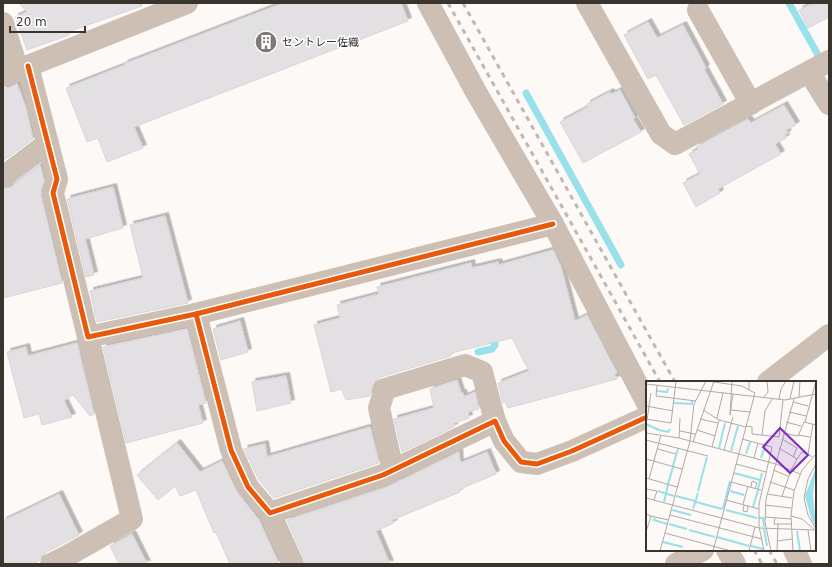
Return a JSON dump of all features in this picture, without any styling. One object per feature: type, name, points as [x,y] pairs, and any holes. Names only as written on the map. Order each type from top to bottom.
[{"type":"street","points":[[16,70],[187,3]]},
{"type":"street","points":[[428,3],[476,92],[553,224],[646,401]]},
{"type":"street","points":[[587,3],[661,134],[675,144],[829,61]]},
{"type":"street","points":[[698,10],[750,104]]},
{"type":"street","points":[[3,24],[16,70],[48,143],[57,179],[53,193],[132,519],[51,564]]},
{"type":"street","points":[[809,72],[829,104]]},
{"type":"street","points":[[3,176],[48,143]]},
{"type":"street","points":[[88,337],[196,314],[553,224]]},
{"type":"street","points":[[196,314],[231,450],[248,487],[270,513],[293,564]]},
{"type":"street","points":[[769,381],[829,335]]},
{"type":"street","points":[[393,470],[379,408],[385,389],[465,365],[482,372],[495,421],[504,441],[521,462],[538,464],[572,451],[646,417]]},
{"type":"street","points":[[270,513],[393,470],[495,421]]},
{"type":"street","points":[[676,564],[700,551]]},
{"type":"street","points":[[728,551],[735,564]]},
{"type":"street","points":[[794,551],[801,564]]},
{"type":"building","points":[[19,3],[141,3],[142,6],[68,32],[69,35],[27,50],[15,17],[27,12]]},
{"type":"building","name":"セントレー佐織","points":[[283,3],[401,3],[408,21],[134,127],[143,148],[107,162],[98,138],[87,142],[66,88]]},
{"type":"building","points":[[813,3],[829,3],[829,17],[808,28],[799,10]]},
{"type":"building","points":[[648,22],[657,38],[683,25],[723,104],[684,125],[656,75],[648,79],[624,35]]},
{"type":"building","points":[[17,84],[26,108],[33,139],[3,161],[3,88],[8,88]]},
{"type":"building","points":[[620,90],[635,118],[633,119],[641,132],[583,163],[560,122],[588,107],[587,104],[610,92],[612,94]]},
{"type":"building","points":[[784,105],[796,125],[786,130],[788,133],[785,135],[786,138],[775,144],[781,154],[718,189],[720,193],[696,207],[683,183],[700,174],[689,154],[698,149],[696,147],[748,119],[751,123]]},
{"type":"building","points":[[40,165],[44,181],[41,196],[62,283],[3,298],[3,189],[11,187]]},
{"type":"building","points":[[113,187],[123,228],[85,239],[94,275],[86,277],[67,199]]},
{"type":"building","points":[[165,216],[188,303],[97,322],[90,291],[143,278],[130,225]]},
{"type":"building","points":[[553,250],[561,267],[575,321],[587,315],[617,373],[614,374],[617,379],[508,408],[505,402],[503,403],[498,383],[529,371],[512,338],[451,353],[451,356],[381,377],[376,380],[373,385],[370,396],[346,400],[341,389],[331,392],[314,325],[340,318],[337,305],[379,294],[377,287],[471,263],[472,268],[498,262],[499,265]]},
{"type":"building","points":[[240,321],[248,352],[221,360],[213,329]]},
{"type":"building","points":[[187,329],[206,403],[198,405],[203,423],[126,443],[103,347]]},
{"type":"building","points":[[77,343],[94,414],[90,416],[73,395],[64,401],[72,417],[42,425],[39,414],[24,418],[7,352],[26,347],[28,356]]},
{"type":"building","points":[[286,376],[291,403],[257,411],[252,382]]},
{"type":"building","points":[[457,380],[461,393],[463,393],[464,397],[475,392],[479,409],[468,412],[469,418],[454,423],[454,427],[402,452],[394,419],[434,408],[430,389]]},
{"type":"building","points":[[370,427],[379,463],[274,498],[259,480],[244,449],[265,444],[267,457]]},
{"type":"building","points":[[177,443],[200,472],[222,461],[237,492],[259,520],[279,564],[230,564],[216,532],[214,533],[196,490],[180,496],[175,486],[158,500],[137,475]]},
{"type":"building","points":[[459,452],[460,463],[487,452],[496,474],[458,490],[460,492],[392,520],[394,523],[376,531],[390,564],[305,564],[287,520],[387,487]]},
{"type":"building","points":[[59,494],[79,535],[45,553],[39,561],[33,564],[3,564],[3,521]]},
{"type":"building","points":[[132,534],[147,564],[119,564],[110,546]]},
{"type":"waterway","points":[[789,3],[818,55]]},
{"type":"waterway","points":[[526,93],[621,265]]},
{"type":"waterway","points":[[478,352],[492,349],[495,345],[493,334]]},
{"type":"railway","points":[[448,3],[659,381]]},
{"type":"railway","points":[[463,3],[674,381]]},
{"type":"railway","points":[[755,551],[762,564]]},
{"type":"railway","points":[[770,551],[777,564]]},
{"type":"cycle path","points":[[28,66],[57,179],[53,193],[88,337],[196,314],[553,224]]},
{"type":"cycle path","points":[[196,314],[231,450],[248,487],[270,513],[383,475],[495,421],[504,441],[521,462],[537,464],[572,451],[646,417]]},
{"type":"place","name":"セントレー佐織","points":[[266,42]]}]
